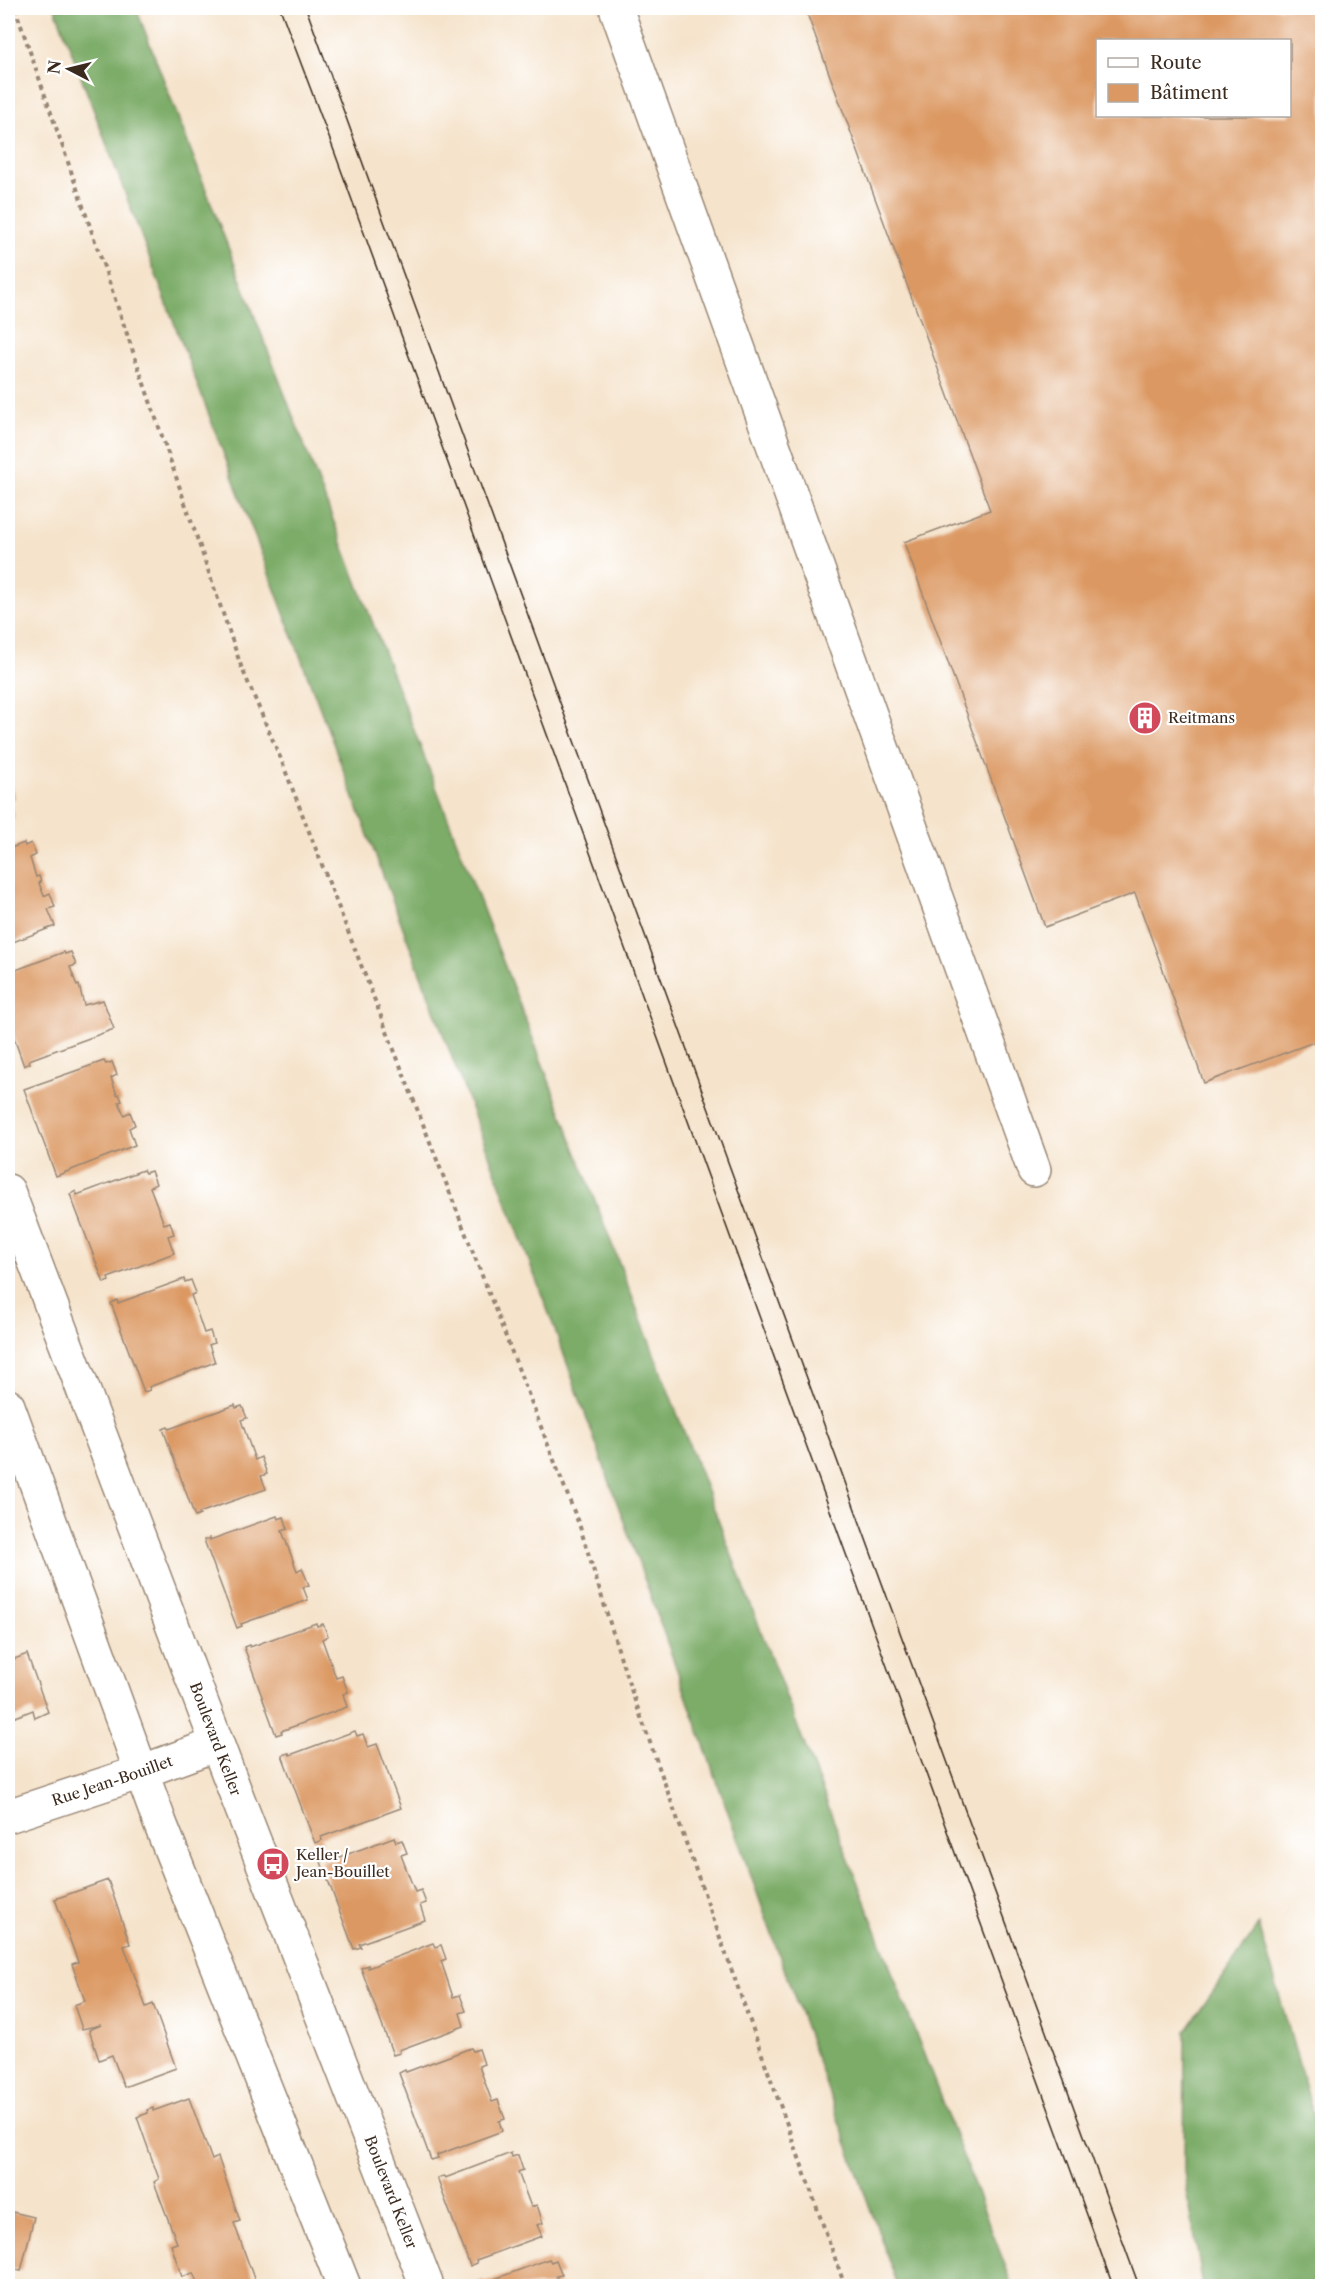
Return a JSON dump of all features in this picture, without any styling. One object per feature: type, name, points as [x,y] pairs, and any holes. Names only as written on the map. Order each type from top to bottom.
[{"type":"street","points":[[616,8],[1034,1170]]},
{"type":"street","name":"Boulevard Keller","points":[[8,1191],[217,1744],[427,2286]]},
{"type":"street","points":[[8,1406],[141,1772],[344,2286]]},
{"type":"street","name":"Rue Jean-Bouillet","points":[[8,1816],[217,1744]]},
{"type":"path","points":[[15,8],[241,666],[293,790],[580,1527],[628,1681],[844,2286]]},
{"type":"green space","points":[[55,8],[136,8],[1013,2286],[898,2286],[554,1327]]},
{"type":"green space","points":[[1259,1925],[1322,2144],[1322,2286],[1203,2286],[1184,2172],[1185,2032]]},
{"type":"building","name":"Reitmans","points":[[805,8],[1322,8],[1322,1039],[1204,1083],[1135,893],[1045,927],[904,542],[990,510]]},
{"type":"building","points":[[10,784],[15,798],[8,800],[8,785]]},
{"type":"building","points":[[8,800],[14,817],[8,820]]},
{"type":"building","points":[[24,843],[25,846],[31,843],[36,855],[30,858],[36,877],[39,876],[44,896],[50,893],[55,907],[48,909],[55,926],[8,944],[8,849]]},
{"type":"building","points":[[64,952],[65,954],[71,952],[76,965],[70,967],[77,986],[79,985],[84,1005],[103,1000],[114,1029],[29,1060],[30,1063],[24,1066],[8,1021],[8,973]]},
{"type":"building","points":[[104,1061],[106,1064],[112,1062],[117,1075],[111,1078],[117,1095],[119,1094],[122,1101],[119,1102],[124,1115],[130,1112],[135,1125],[129,1128],[135,1145],[56,1176],[24,1089]]},
{"type":"building","points":[[143,1170],[145,1173],[151,1171],[156,1184],[150,1187],[164,1224],[170,1222],[174,1234],[168,1236],[174,1253],[108,1278],[109,1281],[104,1283],[70,1194],[76,1191],[77,1195]]},
{"type":"building","points":[[184,1279],[185,1282],[191,1280],[196,1293],[191,1295],[204,1333],[210,1331],[214,1343],[209,1345],[215,1362],[149,1387],[150,1390],[144,1392],[111,1303],[117,1300],[118,1303]]},
{"type":"building","points":[[235,1405],[236,1408],[242,1406],[247,1418],[241,1420],[255,1460],[261,1457],[267,1474],[261,1476],[266,1489],[199,1513],[200,1515],[195,1517],[163,1429],[168,1427],[169,1429]]},
{"type":"building","points":[[277,1516],[278,1519],[284,1517],[288,1529],[282,1531],[297,1571],[302,1568],[309,1585],[303,1587],[308,1600],[241,1624],[242,1626],[237,1628],[204,1540],[210,1538],[210,1540]]},
{"type":"building","points":[[316,1623],[317,1626],[323,1624],[328,1636],[322,1639],[336,1678],[342,1676],[348,1692],[343,1694],[347,1707],[281,1731],[282,1733],[276,1735],[244,1647],[249,1645],[250,1647]]},
{"type":"building","points":[[8,1647],[12,1660],[27,1654],[48,1712],[35,1718],[33,1710],[8,1720]]},
{"type":"building","points":[[355,1731],[357,1736],[363,1734],[368,1747],[377,1744],[401,1808],[321,1837],[322,1840],[315,1843],[282,1755],[289,1753],[290,1755]]},
{"type":"building","points":[[394,1837],[396,1842],[402,1840],[407,1853],[401,1855],[415,1892],[421,1890],[426,1903],[420,1905],[425,1920],[359,1944],[361,1947],[354,1949],[321,1862]]},
{"type":"building","points":[[108,1880],[130,1944],[124,1946],[135,1977],[146,2007],[153,2004],[176,2068],[124,2087],[112,2055],[99,2060],[89,2030],[101,2025],[82,2029],[74,2005],[85,2001],[72,1964],[78,1962],[55,1899]]},
{"type":"building","points":[[433,1943],[435,1947],[441,1945],[446,1959],[441,1961],[453,1997],[460,1995],[466,2011],[460,2013],[464,2026],[399,2050],[400,2053],[393,2055],[361,1968],[368,1965],[368,1968]]},
{"type":"building","points":[[471,2048],[473,2051],[479,2049],[484,2064],[479,2066],[492,2102],[498,2100],[505,2119],[499,2121],[502,2131],[437,2155],[438,2158],[431,2160],[399,2073]]},
{"type":"building","points":[[189,2098],[212,2160],[218,2157],[240,2221],[234,2223],[256,2284],[264,2282],[266,2286],[199,2286],[193,2273],[182,2277],[171,2245],[177,2243],[154,2182],[159,2179],[137,2117],[148,2113],[147,2110],[153,2108],[153,2111]]},
{"type":"building","points":[[511,2153],[512,2157],[518,2155],[523,2170],[518,2172],[531,2207],[537,2205],[543,2223],[537,2225],[542,2236],[476,2260],[477,2263],[470,2266],[437,2178],[444,2176],[445,2178]]},
{"type":"building","points":[[8,2211],[34,2217],[21,2271],[8,2268]]},
{"type":"building","points":[[549,2259],[551,2262],[556,2260],[562,2275],[556,2276],[560,2286],[477,2286],[476,2283],[483,2281],[484,2283]]},
{"type":"tram line","points":[[280,8],[1113,2286]]},
{"type":"tram line","points":[[306,8],[1139,2286]]},
{"type":"place","name":"Reitmans","points":[[1145,718]]},
{"type":"place","name":"Keller / Jean-Bouillet","points":[[273,1864]]}]
